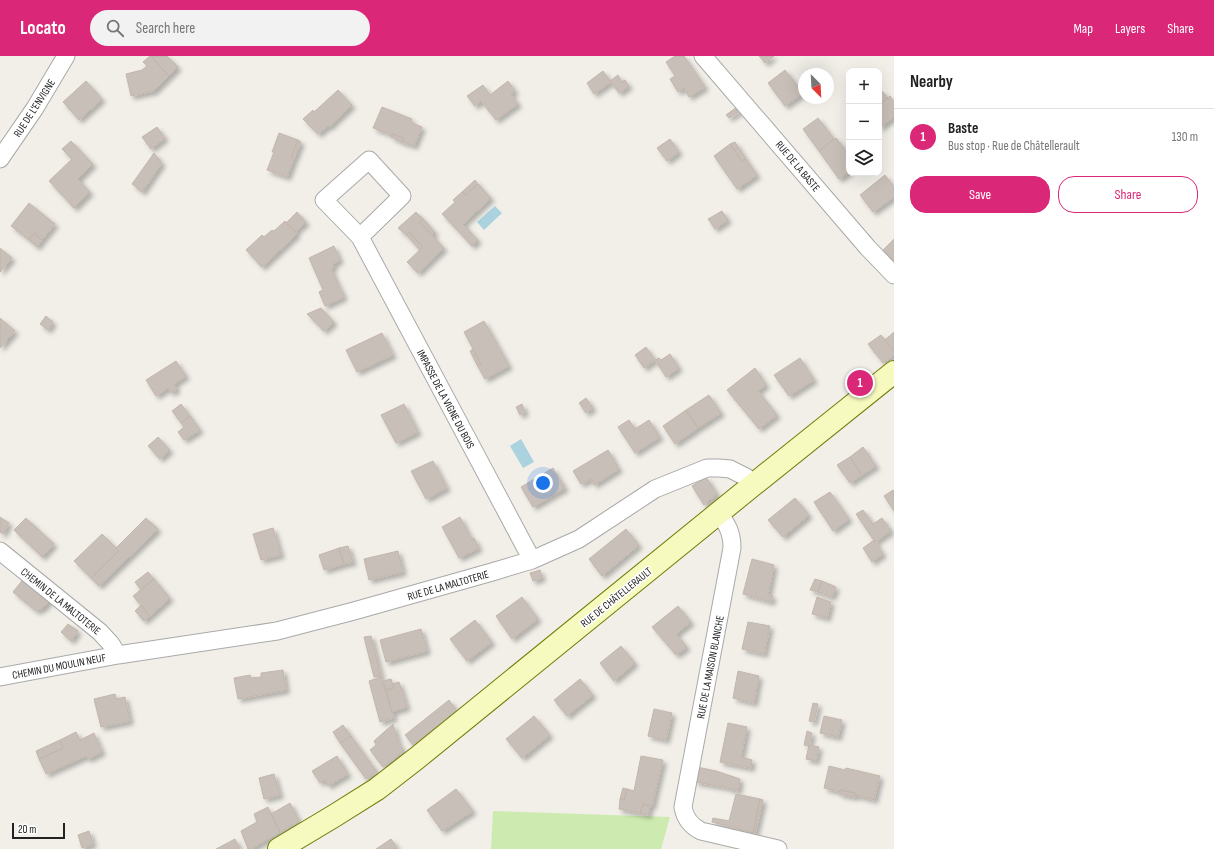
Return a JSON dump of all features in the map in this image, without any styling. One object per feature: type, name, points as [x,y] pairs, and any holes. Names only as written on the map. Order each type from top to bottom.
[{"type":"main road","name":"RUE DE CHÂTELLERAULT","points":[[279,849],[377,789],[417,758],[894,372]]},
{"type":"street","name":"RUE DE L'ENVIGNE","points":[[0,159],[35,108],[66,56]]},
{"type":"street","name":"RUE DE LA BASTE","points":[[703,56],[868,248],[894,275]]},
{"type":"street","name":"IMPASSE DE LA VIGNE DU BOIS","points":[[360,237],[402,196],[369,160],[324,200],[360,237],[532,560]]},
{"type":"street","name":"RUE DE LA MALTOTERIE","points":[[118,655],[277,631],[354,611],[532,560],[579,539],[655,489],[707,468],[730,469],[746,477],[753,485]]},
{"type":"street","name":"RUE DE LA MAISON BLANCHE","points":[[719,513],[728,527],[732,537],[732,548],[683,808],[684,814],[695,828],[702,831],[778,849]]},
{"type":"street","name":"CHEMIN DE LA MALTOTERIE","points":[[0,551],[100,632],[111,644],[118,655]]},
{"type":"street","name":"CHEMIN DU MOULIN NEUF","points":[[0,677],[118,655]]},
{"type":"green space","points":[[493,811],[670,817],[661,849],[491,849]]},
{"type":"water","points":[[495,206],[502,213],[484,230],[477,222]]},
{"type":"water","points":[[521,439],[534,462],[523,468],[510,446]]},
{"type":"building","points":[[150,56],[169,76],[154,91],[131,96],[126,74],[142,70],[147,66],[143,62]]},
{"type":"building","points":[[151,56],[167,56],[178,67],[169,76]]},
{"type":"building","points":[[675,56],[684,56],[705,87],[689,97],[684,88],[678,92],[670,79],[675,76],[666,62]]},
{"type":"building","points":[[759,56],[774,56],[765,63]]},
{"type":"building","points":[[785,70],[798,87],[798,97],[785,106],[768,83]]},
{"type":"building","points":[[603,71],[611,82],[594,94],[587,83]]},
{"type":"building","points":[[618,75],[622,82],[625,80],[629,86],[619,93],[610,81]]},
{"type":"building","points":[[86,81],[102,99],[79,120],[63,102]]},
{"type":"building","points":[[508,81],[515,91],[511,94],[518,104],[496,120],[481,101],[475,106],[467,96],[483,85],[490,95]]},
{"type":"building","points":[[338,90],[352,105],[329,127],[328,126],[318,134],[303,119],[313,110],[314,112]]},
{"type":"building","points":[[882,91],[888,98],[882,103]]},
{"type":"building","points":[[890,96],[894,102],[894,117],[882,126],[882,104]]},
{"type":"building","points":[[382,107],[412,119],[410,122],[422,127],[414,146],[402,142],[404,138],[373,128]]},
{"type":"building","points":[[737,107],[740,111],[729,118],[726,115]]},
{"type":"building","points":[[818,118],[834,139],[819,151],[803,129]]},
{"type":"building","points":[[157,127],[165,138],[151,149],[142,137]]},
{"type":"building","points":[[279,133],[298,140],[291,158],[294,159],[287,177],[267,170]]},
{"type":"building","points":[[392,134],[404,138],[402,142],[391,137]]},
{"type":"building","points":[[836,138],[846,151],[846,174],[839,179],[819,151]]},
{"type":"building","points":[[670,139],[679,152],[667,161],[657,148]]},
{"type":"building","points":[[298,140],[301,142],[294,159],[291,158]]},
{"type":"building","points":[[71,141],[93,164],[78,179],[90,192],[74,208],[49,181],[72,159],[62,149]]},
{"type":"building","points":[[735,142],[746,159],[742,161],[730,144]]},
{"type":"building","points":[[730,144],[742,161],[746,159],[757,175],[737,189],[714,156]]},
{"type":"building","points":[[154,153],[162,163],[142,192],[132,184]]},
{"type":"building","points":[[885,175],[894,187],[894,197],[873,212],[860,195]]},
{"type":"building","points":[[475,180],[478,184],[466,195],[462,192]]},
{"type":"building","points":[[478,184],[491,198],[463,224],[478,240],[472,246],[442,214],[455,202],[453,200],[462,192],[466,195]]},
{"type":"building","points":[[29,203],[55,224],[42,240],[34,233],[29,240],[11,226]]},
{"type":"building","points":[[722,211],[728,220],[715,229],[708,219]]},
{"type":"building","points":[[297,212],[306,222],[295,232],[286,223]]},
{"type":"building","points":[[416,212],[423,219],[420,222],[444,248],[418,273],[407,262],[423,247],[409,232],[406,235],[398,228]]},
{"type":"building","points":[[423,219],[435,232],[432,235],[420,222]]},
{"type":"building","points":[[285,221],[297,234],[262,267],[246,250],[262,235],[264,237],[272,230],[274,231]]},
{"type":"building","points":[[409,232],[423,247],[420,250],[406,235]]},
{"type":"building","points":[[34,233],[42,240],[37,247],[29,240]]},
{"type":"building","points":[[894,239],[894,261],[883,250]]},
{"type":"building","points":[[334,246],[340,260],[333,264],[334,267],[331,269],[344,297],[325,306],[319,292],[323,290],[309,258]]},
{"type":"building","points":[[0,248],[12,258],[0,272]]},
{"type":"building","points":[[321,308],[334,322],[324,331],[307,314]]},
{"type":"building","points":[[46,316],[53,322],[48,330],[40,324]]},
{"type":"building","points":[[0,318],[15,331],[0,348]]},
{"type":"building","points":[[484,321],[509,366],[485,379],[477,365],[481,364],[464,332]]},
{"type":"building","points":[[894,332],[894,351],[885,340]]},
{"type":"building","points":[[382,333],[393,355],[357,372],[346,350]]},
{"type":"building","points":[[881,335],[894,351],[894,355],[883,363],[868,344]]},
{"type":"building","points":[[646,347],[655,360],[644,368],[635,355]]},
{"type":"building","points":[[473,349],[481,364],[477,365],[470,351]]},
{"type":"building","points":[[670,354],[679,368],[666,377],[655,360],[659,358],[661,360]]},
{"type":"building","points":[[800,358],[814,380],[789,396],[774,375]]},
{"type":"building","points":[[176,361],[186,376],[174,384],[177,389],[171,393],[168,388],[156,396],[146,380]]},
{"type":"building","points":[[755,368],[766,385],[758,391],[777,415],[759,429],[727,390]]},
{"type":"building","points":[[709,395],[721,413],[698,428],[686,410]]},
{"type":"building","points":[[586,398],[593,408],[586,413],[579,403]]},
{"type":"building","points":[[181,404],[190,416],[181,423],[172,411]]},
{"type":"building","points":[[404,404],[418,432],[396,443],[381,415]]},
{"type":"building","points":[[522,404],[525,412],[520,415],[516,407]]},
{"type":"building","points":[[686,410],[698,428],[675,444],[663,426]]},
{"type":"building","points":[[190,416],[200,430],[184,440],[178,432],[184,427],[181,423]]},
{"type":"building","points":[[629,420],[635,429],[649,420],[660,437],[635,453],[618,427]]},
{"type":"building","points":[[158,437],[170,450],[160,459],[148,446]]},
{"type":"building","points":[[863,447],[876,466],[862,475],[850,457]]},
{"type":"building","points":[[608,450],[619,469],[594,485],[591,479],[581,484],[573,471]]},
{"type":"building","points":[[850,457],[862,475],[850,483],[837,465]]},
{"type":"building","points":[[433,461],[447,488],[426,499],[411,471]]},
{"type":"building","points":[[553,468],[565,488],[533,507],[521,487]]},
{"type":"building","points":[[706,477],[717,494],[704,505],[692,486]]},
{"type":"building","points":[[893,490],[894,492],[894,511],[884,496]]},
{"type":"building","points":[[830,492],[849,519],[833,531],[814,502]]},
{"type":"building","points":[[795,498],[809,515],[783,537],[768,520]]},
{"type":"building","points":[[863,510],[873,524],[882,518],[891,531],[875,542],[856,514]]},
{"type":"building","points":[[0,517],[9,523],[3,534],[0,532]]},
{"type":"building","points":[[460,517],[472,540],[474,538],[479,548],[459,558],[442,527]]},
{"type":"building","points":[[26,518],[54,544],[42,557],[14,530]]},
{"type":"building","points":[[146,518],[158,529],[99,586],[91,578],[119,551],[116,548]]},
{"type":"building","points":[[273,528],[281,555],[261,560],[253,534]]},
{"type":"building","points":[[626,529],[639,545],[602,576],[589,559]]},
{"type":"building","points":[[102,534],[119,551],[91,578],[74,561]]},
{"type":"building","points":[[874,540],[883,554],[872,562],[863,548]]},
{"type":"building","points":[[348,546],[353,562],[344,564],[339,548]]},
{"type":"building","points":[[339,548],[344,564],[324,570],[319,555]]},
{"type":"building","points":[[398,551],[403,572],[369,580],[364,559]]},
{"type":"building","points":[[752,559],[774,565],[768,595],[773,596],[771,602],[743,594]]},
{"type":"building","points":[[540,570],[542,578],[533,581],[530,573]]},
{"type":"building","points":[[148,572],[154,579],[141,590],[135,582]]},
{"type":"building","points":[[25,577],[51,599],[43,608],[36,611],[13,592]]},
{"type":"building","points":[[154,579],[170,598],[150,616],[133,596]]},
{"type":"building","points":[[815,579],[822,581],[818,592],[810,590]]},
{"type":"building","points":[[822,581],[836,587],[832,597],[818,592]]},
{"type":"building","points":[[522,597],[538,619],[512,639],[496,616]]},
{"type":"building","points":[[817,597],[831,602],[827,618],[812,614]]},
{"type":"building","points":[[141,605],[150,616],[144,621],[135,611]]},
{"type":"building","points":[[678,606],[691,622],[676,634],[687,647],[676,655],[652,627]]},
{"type":"building","points":[[475,620],[492,642],[467,661],[450,639]]},
{"type":"building","points":[[748,622],[770,626],[764,654],[742,649]]},
{"type":"building","points":[[68,624],[78,631],[71,641],[61,632]]},
{"type":"building","points":[[421,629],[427,651],[386,662],[380,640]]},
{"type":"building","points":[[371,636],[381,676],[374,677],[364,637]]},
{"type":"building","points":[[621,646],[635,663],[614,681],[600,663]]},
{"type":"building","points":[[283,670],[286,690],[238,699],[234,678],[250,675],[251,678],[261,677],[261,673]]},
{"type":"building","points":[[738,671],[759,676],[754,703],[733,698]]},
{"type":"building","points":[[381,677],[394,718],[380,722],[369,681]]},
{"type":"building","points":[[391,679],[394,688],[386,690],[383,681]]},
{"type":"building","points":[[580,679],[593,695],[567,716],[554,700]]},
{"type":"building","points":[[399,682],[407,707],[392,712],[386,690],[394,688],[393,684]]},
{"type":"building","points":[[115,694],[116,699],[125,697],[130,721],[101,727],[94,699]]},
{"type":"building","points":[[449,700],[457,711],[413,745],[405,735]]},
{"type":"building","points":[[813,703],[818,704],[814,722],[809,721]]},
{"type":"building","points":[[654,709],[672,713],[666,740],[648,736]]},
{"type":"building","points":[[534,716],[550,735],[522,758],[506,739]]},
{"type":"building","points":[[824,716],[842,720],[838,737],[820,733]]},
{"type":"building","points":[[728,723],[747,727],[741,757],[752,760],[751,768],[720,762]]},
{"type":"building","points":[[393,724],[399,744],[404,751],[383,767],[370,750],[376,745],[374,741]]},
{"type":"building","points":[[343,725],[351,736],[340,743],[333,732]]},
{"type":"building","points":[[807,731],[812,733],[809,746],[804,745]]},
{"type":"building","points":[[76,732],[80,740],[94,733],[102,752],[88,759],[86,756],[46,774],[39,759],[63,748],[60,740]]},
{"type":"building","points":[[351,736],[377,772],[366,779],[340,743]]},
{"type":"building","points":[[60,740],[63,748],[39,759],[36,751]]},
{"type":"building","points":[[809,745],[819,747],[816,761],[806,759]]},
{"type":"building","points":[[337,756],[348,774],[328,786],[325,780],[320,783],[312,771]]},
{"type":"building","points":[[641,756],[663,760],[652,806],[643,804],[640,813],[619,809],[620,799],[624,800],[627,789],[634,791]]},
{"type":"building","points":[[829,766],[845,770],[846,768],[880,776],[874,800],[855,795],[855,793],[840,790],[840,792],[824,788]]},
{"type":"building","points":[[697,767],[716,771],[740,779],[738,791],[695,782]]},
{"type":"building","points":[[274,774],[280,795],[264,799],[259,778]]},
{"type":"building","points":[[623,788],[627,789],[624,800],[620,799]]},
{"type":"building","points":[[456,789],[473,811],[442,831],[427,810]]},
{"type":"building","points":[[840,790],[855,793],[855,797],[839,794]]},
{"type":"building","points":[[736,794],[760,799],[753,833],[712,822],[713,818],[729,821]]},
{"type":"building","points":[[760,799],[763,800],[755,834],[753,833]]},
{"type":"building","points":[[290,803],[299,821],[280,832],[271,814]]},
{"type":"building","points":[[643,804],[650,806],[648,815],[640,813]]},
{"type":"building","points":[[268,807],[280,832],[251,849],[248,849],[241,831],[257,822],[254,814]]},
{"type":"building","points":[[89,831],[93,844],[82,848],[78,835]]},
{"type":"building","points":[[235,839],[240,849],[216,849]]},
{"type":"building","points":[[391,839],[398,849],[376,849]]},
{"type":"place","name":"Baste","points":[[860,383]]}]
